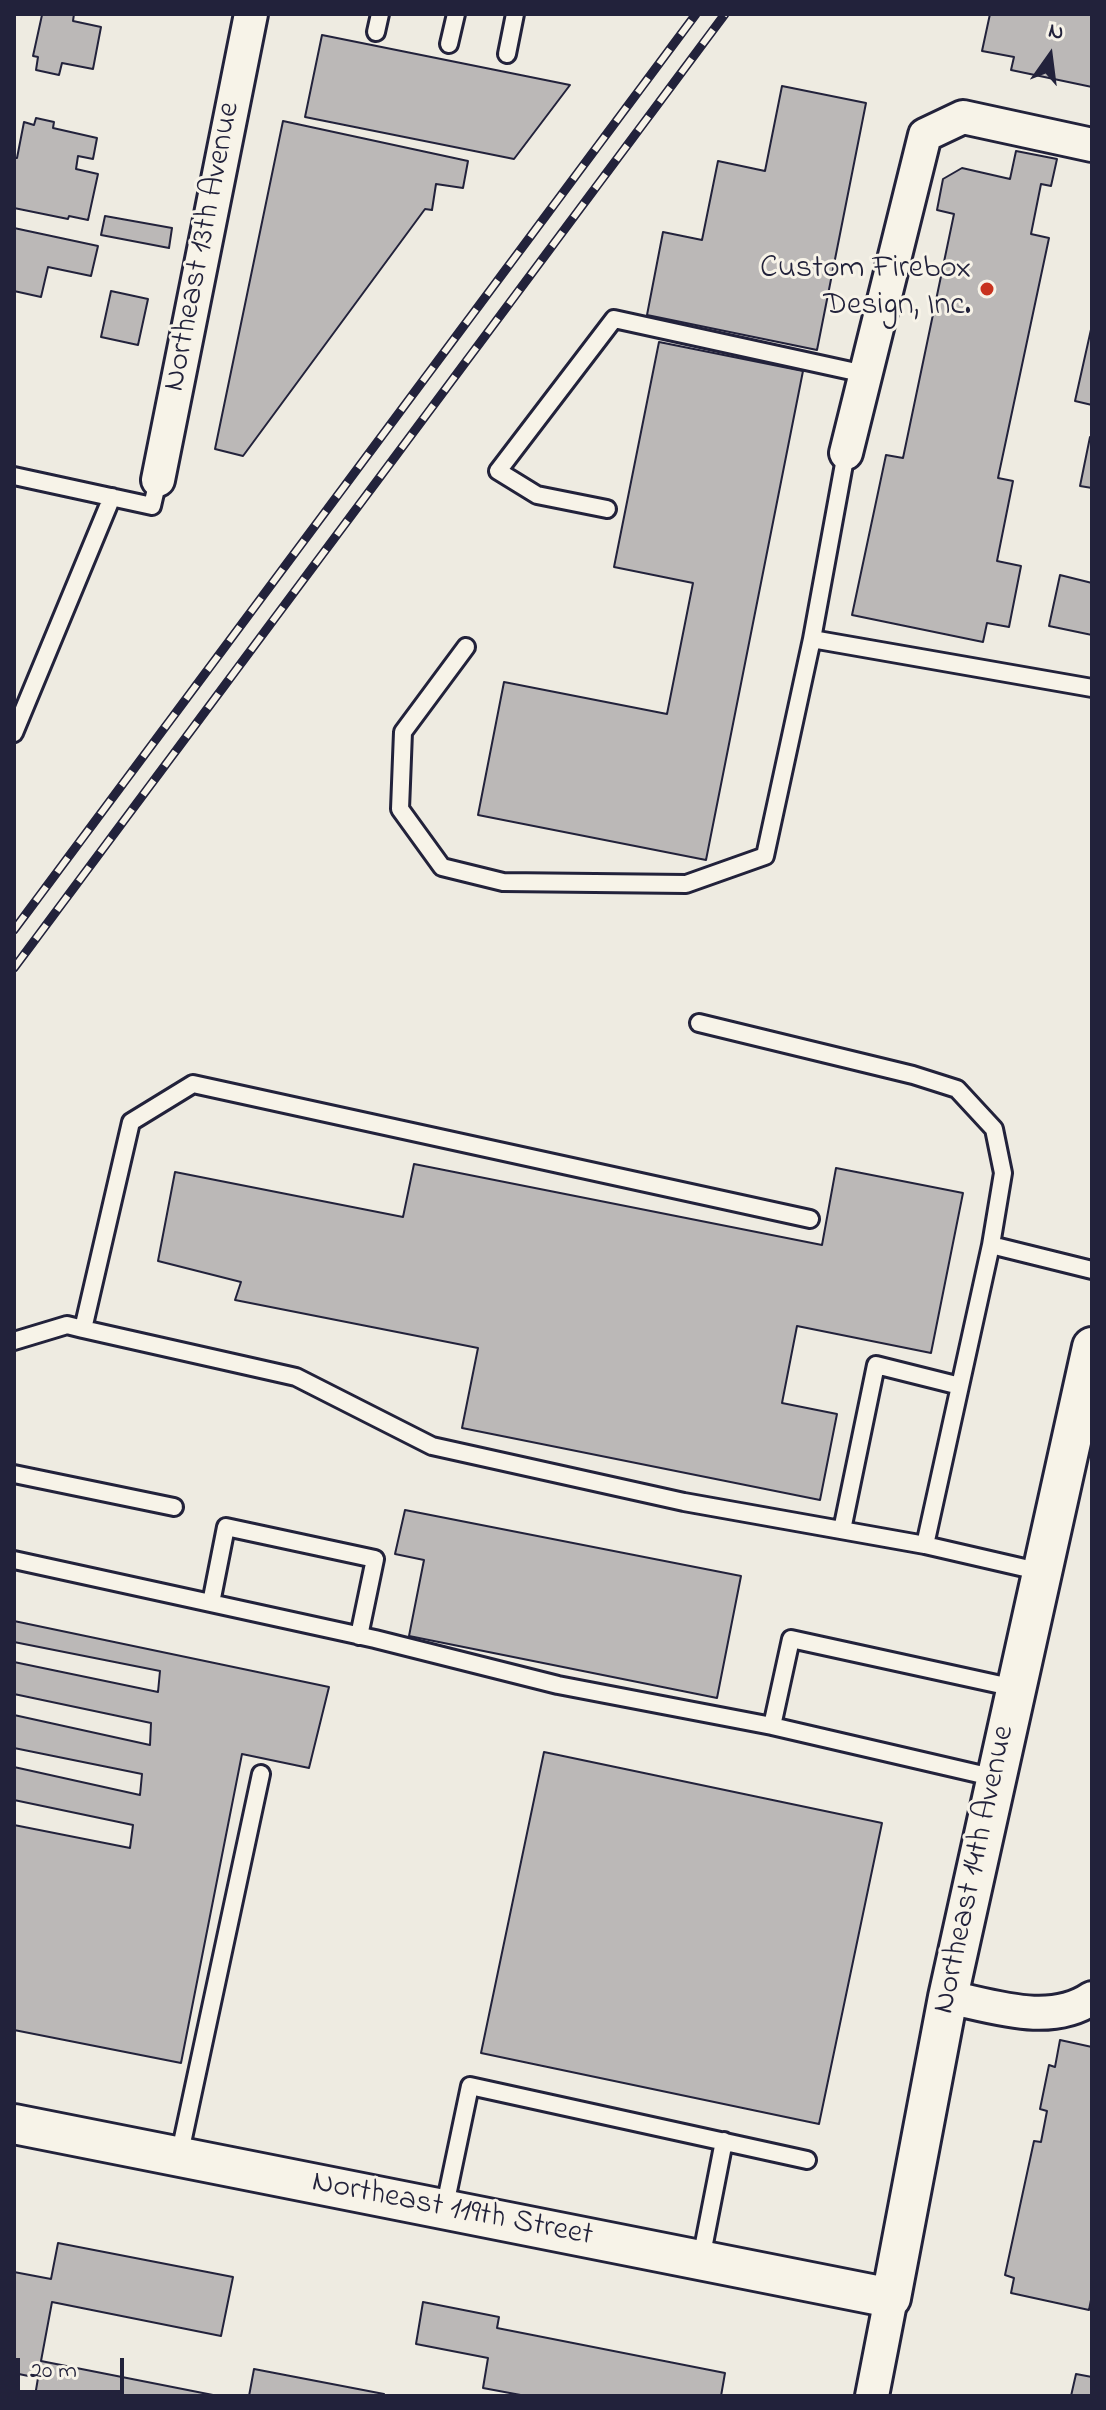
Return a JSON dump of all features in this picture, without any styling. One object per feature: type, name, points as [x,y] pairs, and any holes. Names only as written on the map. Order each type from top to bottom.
[{"type":"street","name":"Northeast 13th Avenue","points":[[158,480],[251,14]]},
{"type":"street","points":[[846,453],[925,135],[963,117],[1092,145]]},
{"type":"street","name":"Northeast 14th Avenue","points":[[872,2396],[948,1997],[1092,1347]]},
{"type":"street","points":[[948,1997],[1028,2013],[1058,2012],[1092,1998]]},
{"type":"street","name":"Northeast 119th Street","points":[[14,2124],[891,2298]]},
{"type":"lane","points":[[376,32],[380,14]]},
{"type":"lane","points":[[449,44],[456,14]]},
{"type":"lane","points":[[507,54],[515,14]]},
{"type":"lane","points":[[607,509],[537,495],[498,471],[614,319],[865,374]]},
{"type":"lane","points":[[466,647],[403,732],[400,809],[442,867],[503,882],[686,884],[765,856],[812,639],[846,453]]},
{"type":"lane","points":[[14,476],[152,506],[158,480]]},
{"type":"lane","points":[[14,733],[112,497]]},
{"type":"lane","points":[[812,639],[1092,688]]},
{"type":"lane","points":[[699,1023],[913,1075],[957,1089],[994,1129],[1003,1173],[991,1245],[925,1545]]},
{"type":"lane","points":[[83,1329],[131,1122],[193,1084],[810,1219]]},
{"type":"lane","points":[[991,1245],[1092,1270]]},
{"type":"lane","points":[[14,1341],[67,1325],[296,1377],[432,1446],[684,1502],[925,1545],[1042,1572]]},
{"type":"lane","points":[[842,1530],[876,1365],[960,1386]]},
{"type":"lane","points":[[14,1474],[174,1507]]},
{"type":"lane","points":[[211,1603],[226,1527],[375,1559],[359,1636]]},
{"type":"lane","points":[[14,1560],[359,1636],[558,1685],[772,1726],[996,1778]]},
{"type":"lane","points":[[772,1726],[791,1639],[1015,1688]]},
{"type":"lane","points":[[179,2157],[261,1774]]},
{"type":"lane","points":[[444,2210],[470,2086],[807,2160]]},
{"type":"lane","points":[[701,2259],[724,2141]]},
{"type":"building","points":[[74,14],[73,21],[101,27],[93,69],[62,63],[59,75],[36,70],[38,57],[33,56],[42,15]]},
{"type":"building","points":[[990,14],[1092,14],[1092,87],[1011,70],[1014,57],[982,51]]},
{"type":"building","points":[[322,35],[570,85],[514,159],[305,117]]},
{"type":"building","points":[[782,86],[866,103],[817,350],[647,315],[663,232],[702,240],[718,161],[765,171]]},
{"type":"building","points":[[36,118],[54,122],[53,128],[97,138],[93,159],[78,156],[76,169],[98,174],[88,220],[14,208],[14,158],[17,158],[24,122],[34,125]]},
{"type":"building","points":[[283,121],[468,161],[463,188],[436,184],[432,210],[425,209],[243,456],[215,449]]},
{"type":"building","points":[[1016,151],[1057,159],[1051,186],[1041,184],[1031,234],[1049,238],[998,478],[1013,481],[997,561],[1021,566],[1009,627],[987,623],[983,642],[852,615],[886,455],[903,458],[954,214],[937,210],[943,179],[962,168],[1010,179]]},
{"type":"building","points":[[105,216],[172,228],[169,248],[101,235]]},
{"type":"building","points":[[14,228],[98,246],[91,276],[48,267],[41,297],[14,291]]},
{"type":"building","points":[[111,291],[148,299],[138,345],[101,337]]},
{"type":"building","points":[[1092,325],[1092,405],[1075,401]]},
{"type":"building","points":[[659,342],[803,371],[706,860],[478,815],[504,682],[667,714],[693,583],[614,567]]},
{"type":"building","points":[[1092,437],[1092,488],[1080,486]]},
{"type":"building","points":[[1060,575],[1092,583],[1092,635],[1049,626]]},
{"type":"building","points":[[414,1164],[822,1245],[836,1168],[963,1193],[931,1353],[797,1326],[782,1403],[837,1414],[820,1500],[462,1428],[478,1348],[235,1300],[241,1282],[158,1261],[175,1172],[403,1217]]},
{"type":"building","points":[[405,1510],[741,1576],[717,1698],[409,1636],[424,1560],[395,1554]]},
{"type":"building","points":[[14,1621],[329,1687],[309,1768],[242,1754],[181,2063],[14,2030],[14,1825],[130,1848],[133,1825],[14,1800],[14,1767],[140,1795],[142,1774],[14,1748],[14,1715],[150,1745],[151,1723],[14,1694],[14,1662],[158,1692],[160,1671],[14,1642]]},
{"type":"building","points":[[544,1752],[882,1823],[819,2124],[481,2053]]},
{"type":"building","points":[[1060,2040],[1092,2047],[1092,2295],[1089,2310],[1011,2293],[1014,2278],[1005,2275],[1034,2141],[1041,2142],[1047,2111],[1040,2109],[1049,2065],[1055,2067]]},
{"type":"building","points":[[58,2243],[233,2277],[221,2336],[52,2302],[41,2361],[218,2396],[35,2396],[38,2378],[14,2373],[14,2272],[51,2279]]},
{"type":"building","points":[[423,2302],[499,2317],[497,2328],[725,2373],[721,2396],[526,2396],[483,2388],[488,2358],[416,2344]]},
{"type":"building","points":[[254,2369],[384,2394],[384,2396],[249,2396]]},
{"type":"building","points":[[1076,2374],[1092,2377],[1092,2396],[1071,2396]]},
{"type":"railway","points":[[14,930],[696,14]]},
{"type":"railway","points":[[14,968],[725,14]]},
{"type":"place","name":"Custom Firebox Design, Inc.","points":[[987,289]]}]
